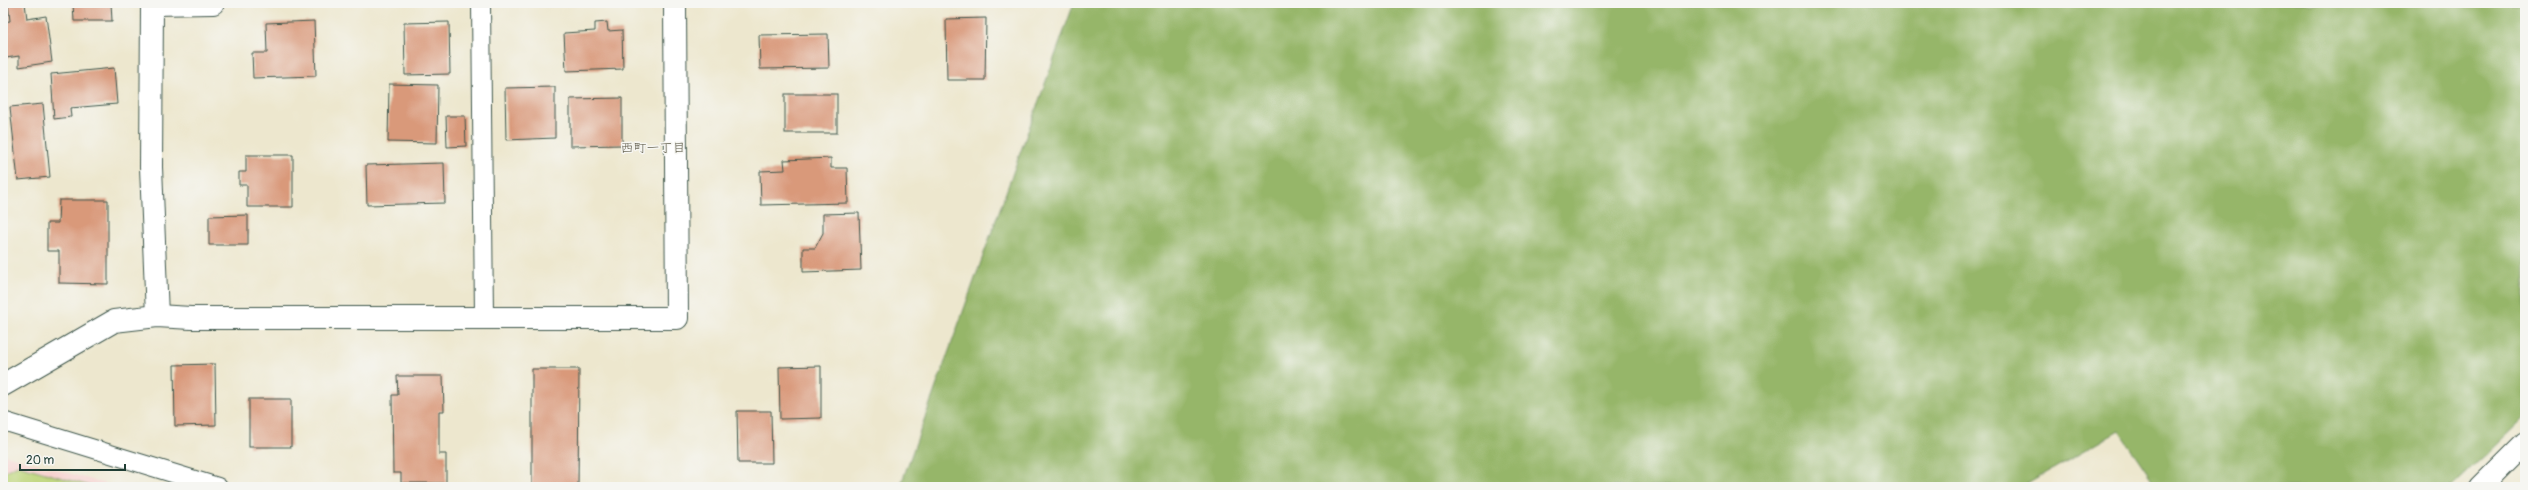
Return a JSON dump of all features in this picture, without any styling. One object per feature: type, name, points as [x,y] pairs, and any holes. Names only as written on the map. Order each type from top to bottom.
[{"type":"street","points":[[157,316],[151,167],[152,4],[213,3]]},
{"type":"street","points":[[3,385],[114,321],[157,316],[191,318],[677,318],[675,3]]},
{"type":"street","points":[[2482,487],[2525,443]]},
{"type":"lane","points":[[481,3],[484,318]]},
{"type":"lane","points":[[3,421],[218,487]]},
{"type":"shaded area","points":[[3,454],[116,487],[3,487]]},
{"type":"green space","points":[[1074,3],[2525,3],[2525,417],[2452,487],[2157,487],[2119,431],[2022,487],[900,487]]},
{"type":"green space","points":[[18,465],[93,487],[3,487],[3,472]]},
{"type":"building","points":[[8,3],[25,3],[27,19],[46,16],[52,62],[19,67],[19,56],[6,58],[3,22],[10,21]]},
{"type":"building","points":[[73,3],[111,3],[112,21],[74,21]]},
{"type":"building","points":[[986,18],[985,80],[947,80],[946,19]]},
{"type":"building","points":[[314,21],[316,76],[253,78],[252,53],[267,53],[266,23]]},
{"type":"building","points":[[449,22],[450,74],[405,75],[404,23]]},
{"type":"building","points":[[607,22],[608,31],[622,30],[623,69],[566,71],[564,33],[595,31],[595,23]]},
{"type":"building","points":[[828,34],[829,68],[760,69],[759,35]]},
{"type":"building","points":[[114,68],[117,104],[70,108],[71,117],[54,119],[51,74]]},
{"type":"building","points":[[389,84],[438,85],[437,143],[388,142]]},
{"type":"building","points":[[555,87],[555,138],[506,140],[505,88]]},
{"type":"building","points":[[785,94],[837,94],[837,133],[785,133]]},
{"type":"building","points":[[622,98],[622,145],[570,146],[570,99]]},
{"type":"building","points":[[43,104],[50,177],[18,180],[10,107]]},
{"type":"building","points":[[446,116],[465,116],[466,146],[447,147]]},
{"type":"building","points":[[246,155],[293,155],[293,207],[247,207],[247,185],[239,185],[239,172],[246,172]]},
{"type":"building","points":[[831,158],[831,168],[847,168],[848,203],[761,205],[760,171],[785,170],[784,160]]},
{"type":"building","points":[[444,163],[445,203],[367,205],[366,165]]},
{"type":"building","points":[[59,200],[108,200],[108,284],[59,283],[59,251],[47,251],[47,223],[58,223]]},
{"type":"building","points":[[859,213],[861,270],[803,272],[803,248],[815,248],[823,233],[823,214]]},
{"type":"building","points":[[248,215],[248,245],[209,245],[209,216]]},
{"type":"building","points":[[215,364],[216,425],[175,426],[174,365]]},
{"type":"building","points":[[821,366],[821,418],[780,419],[779,367]]},
{"type":"building","points":[[532,369],[579,369],[578,487],[532,487]]},
{"type":"building","points":[[397,376],[443,376],[444,411],[439,411],[439,454],[446,454],[446,483],[401,483],[401,473],[393,473],[392,395],[398,395]]},
{"type":"building","points":[[249,399],[291,399],[291,447],[249,447]]},
{"type":"building","points":[[737,411],[771,411],[772,463],[738,463]]},
{"type":"district","name":"西町一丁目","points":[[653,148]]}]
